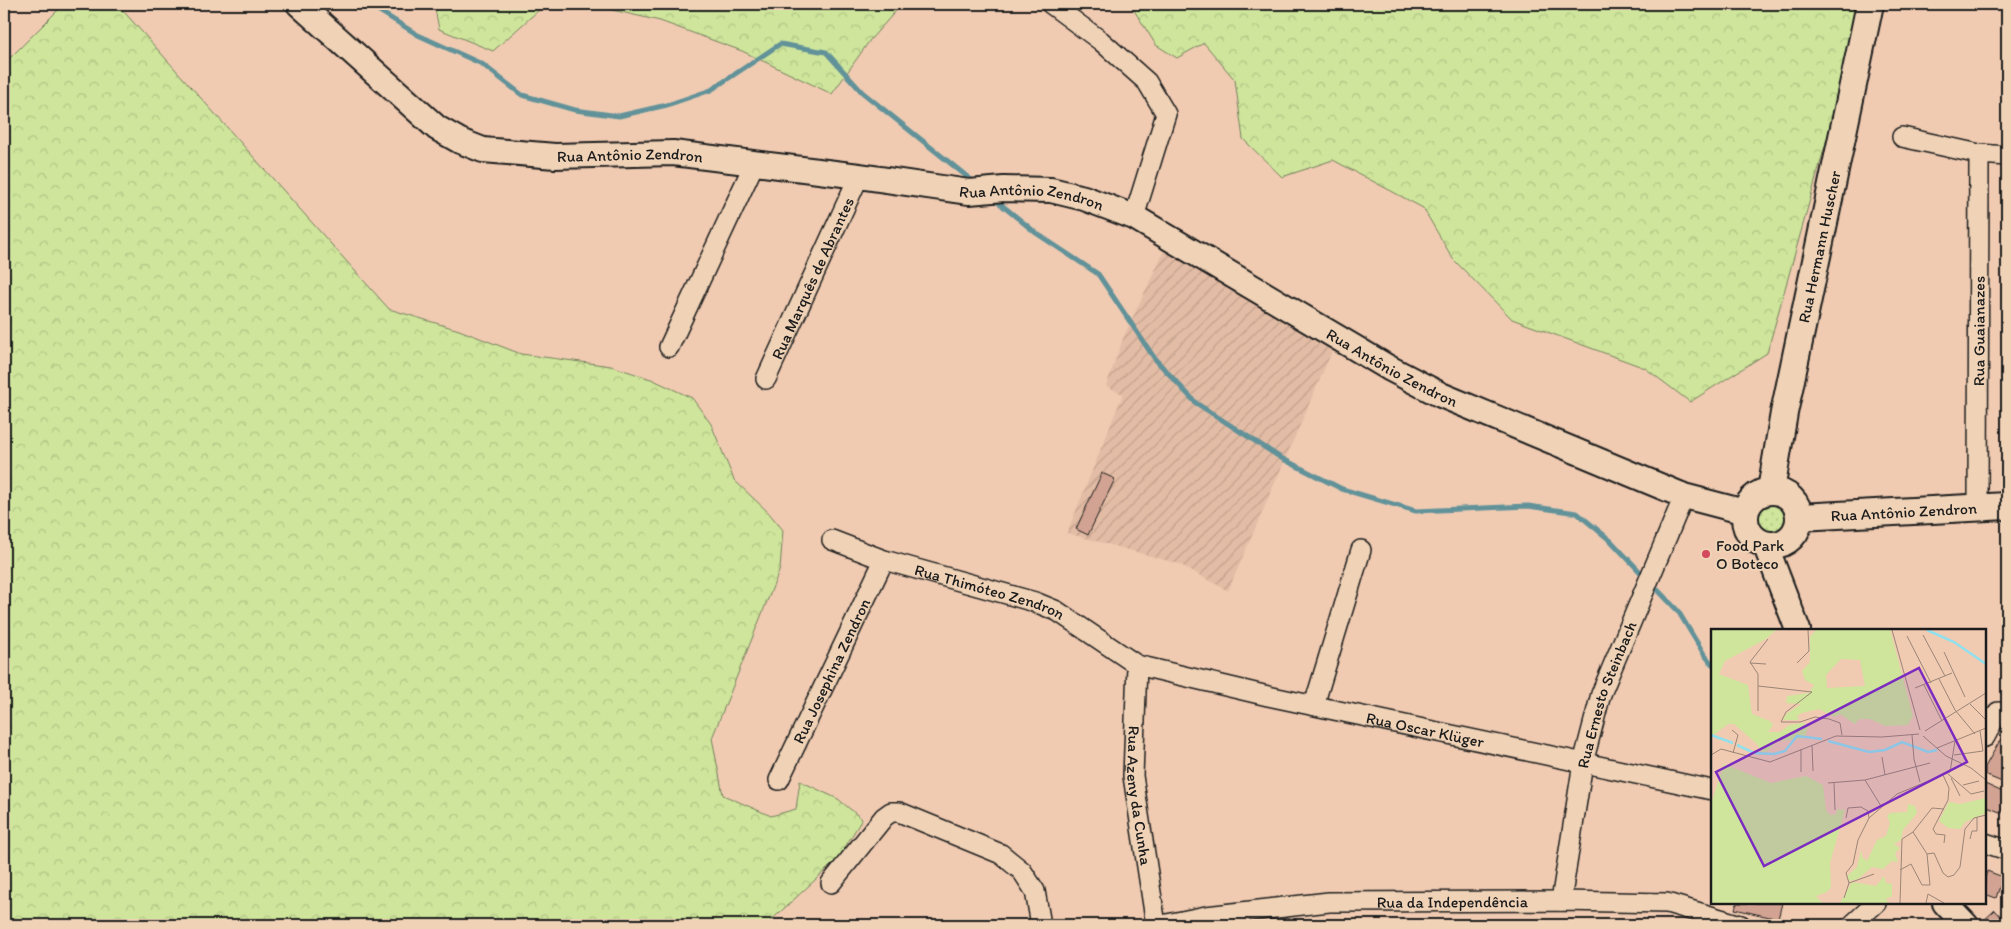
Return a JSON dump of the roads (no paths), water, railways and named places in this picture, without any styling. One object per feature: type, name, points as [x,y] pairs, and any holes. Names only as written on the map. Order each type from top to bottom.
[{"type":"main road","name":"Rua Hermann Huscher","points":[[1771,490],[1784,412],[1870,4]]},
{"type":"main road","points":[[1771,490],[1782,492],[1791,497],[1798,506],[1800,517],[1799,527],[1790,539],[1776,545],[1765,544],[1756,540],[1749,532],[1745,523],[1745,512],[1754,497],[1771,490]]},
{"type":"main road","name":"Rua Antônio Zendron","points":[[1800,517],[2007,506]]},
{"type":"street","name":"Rua Antônio Zendron","points":[[299,4],[437,128],[460,141],[483,150],[555,156],[673,154],[755,162],[983,191],[1051,190],[1084,198],[1134,217],[1389,368],[1441,395],[1684,496],[1745,512]]},
{"type":"street","points":[[1050,4],[1101,41],[1147,82],[1166,114],[1134,217]]},
{"type":"street","points":[[1902,137],[1979,154],[2007,156]]},
{"type":"street","name":"Rua Guaianazes","points":[[1978,509],[1979,154]]},
{"type":"street","points":[[669,347],[755,162]]},
{"type":"street","name":"Rua Marquês de Abrantes","points":[[766,379],[860,176]]},
{"type":"street","name":"Rua Ernesto Steinbach","points":[[1561,901],[1583,763],[1601,694],[1684,496]]},
{"type":"street","name":"Rua Thimóteo Zendron","points":[[832,540],[884,560],[1035,602],[1056,611],[1137,665]]},
{"type":"street","points":[[1765,544],[1798,629]]},
{"type":"street","points":[[1314,706],[1361,550]]},
{"type":"street","name":"Rua Josephina Zendron","points":[[779,780],[884,560]]},
{"type":"street","name":"Rua Oscar Klüger","points":[[1137,665],[1314,706],[1711,790]]},
{"type":"street","name":"Rua Azeny da Cunha","points":[[1137,665],[1133,776],[1156,925]]},
{"type":"street","points":[[1986,734],[1997,712]]},
{"type":"street","points":[[831,883],[884,817],[891,812],[899,812],[1001,854],[1022,871],[1035,891],[1040,919],[1038,925]]},
{"type":"street","points":[[1986,842],[2007,850]]},
{"type":"street","name":"Rua da Independência","points":[[1162,925],[1206,916],[1330,902],[1561,901],[1667,903],[1741,925]]},
{"type":"street","points":[[1852,925],[1875,904]]},
{"type":"street","points":[[1946,904],[1966,925]]},
{"type":"waterway","points":[[368,4],[418,35],[482,64],[522,95],[575,110],[619,116],[667,105],[711,90],[780,44],[826,52],[862,92],[975,183]]},
{"type":"waterway","points":[[993,198],[1036,233],[1098,274],[1155,359],[1196,403],[1281,458],[1342,489],[1416,511],[1528,506],[1577,513],[1611,541],[1645,577]]},
{"type":"waterway","points":[[1651,583],[1678,611],[1711,663]]},
{"type":"place","name":"Food Park O Boteco","points":[[1706,554]]}]
